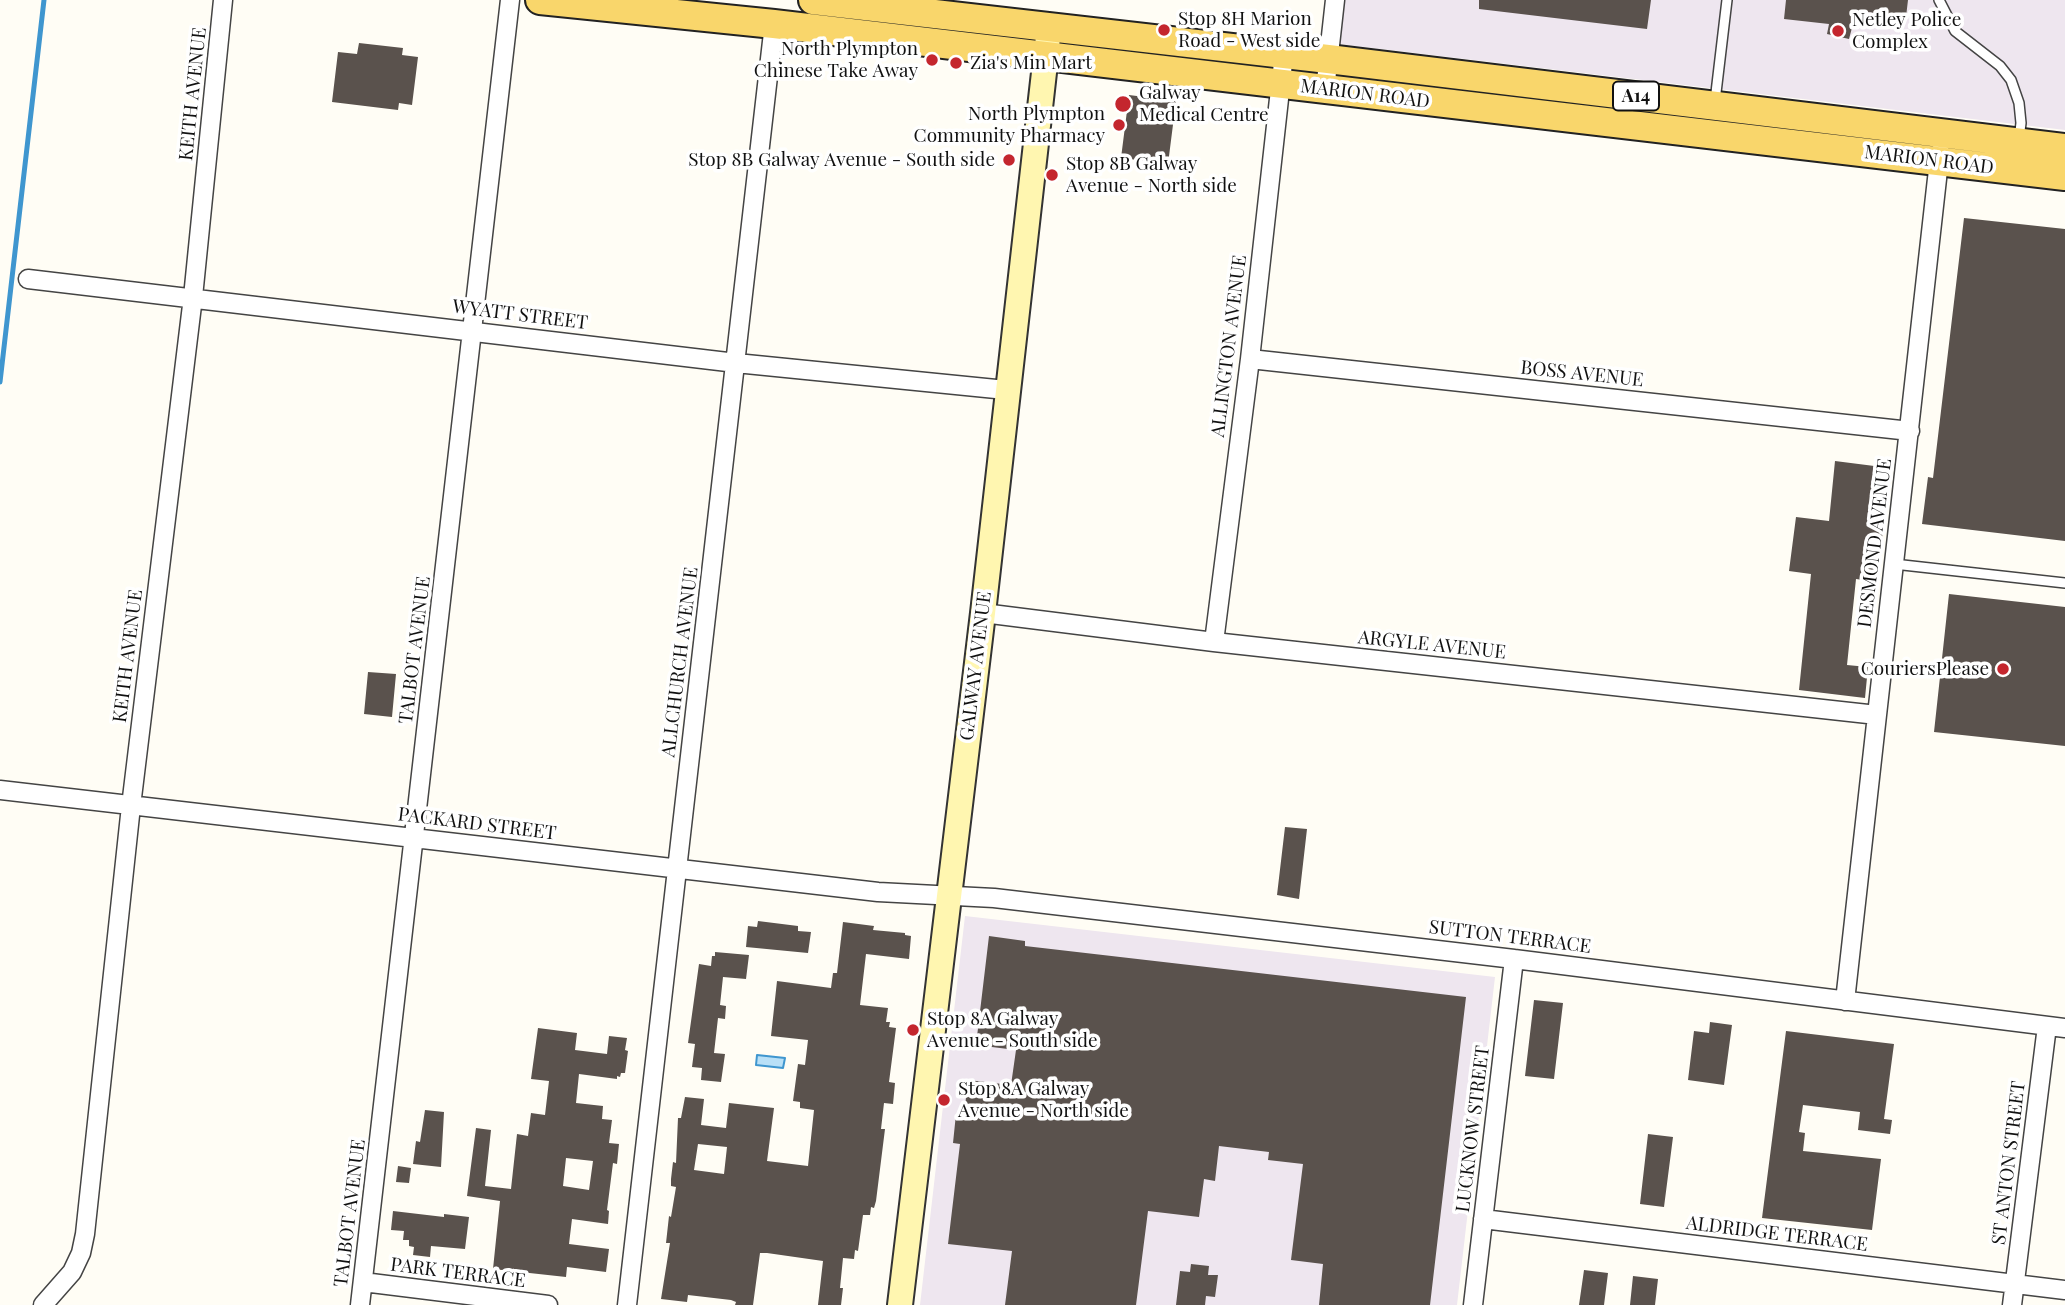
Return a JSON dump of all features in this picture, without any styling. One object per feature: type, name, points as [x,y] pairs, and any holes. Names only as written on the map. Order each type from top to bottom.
[{"type":"main road","name":"MARION ROAD","points":[[540,0],[774,24],[1325,90],[1713,120],[1943,133],[2018,156],[2065,176]]},
{"type":"main road","name":"MARION ROAD","points":[[813,0],[1328,59],[1713,120],[1939,161],[2018,156],[2065,148]]},
{"type":"street","name":"KEITH AVENUE","points":[[43,1305],[72,1272],[81,1253],[85,1234],[131,806],[193,297],[223,0]]},
{"type":"street","name":"TALBOT AVENUE","points":[[360,1305],[510,0]]},
{"type":"street","points":[[1325,90],[1335,0]]},
{"type":"street","name":"ALLCHURCH AVENUE","points":[[627,1305],[774,24]]},
{"type":"street","name":"GALWAY AVENUE","points":[[901,1305],[1049,27]]},
{"type":"street","name":"ALLINGTON AVENUE","points":[[1214,642],[1250,359],[1284,54]]},
{"type":"street","name":"DESMOND AVENUE","points":[[1845,1001],[1943,133]]},
{"type":"street","name":"WYATT STREET","points":[[28,279],[736,363],[1006,390]]},
{"type":"street","name":"BOSS AVENUE","points":[[1250,359],[1910,431]]},
{"type":"street","name":"ARGYLE AVENUE","points":[[983,612],[1214,642],[1877,715]]},
{"type":"street","name":"PACKARD STREET","points":[[0,790],[878,892],[949,896]]},
{"type":"street","name":"SUTTON TERRACE","points":[[949,896],[994,898],[1514,958],[2056,1027]]},
{"type":"street","name":"LUCKNOW STREET","points":[[1473,1305],[1514,958]]},
{"type":"street","name":"ST ANTON STREET","points":[[2012,1305],[2056,1027]]},
{"type":"street","name":"ALDRIDGE TERRACE","points":[[1483,1219],[2065,1290]]},
{"type":"street","name":"PARK TERRACE","points":[[363,1282],[548,1305]]},
{"type":"lane","points":[[1713,120],[1727,0]]},
{"type":"lane","points":[[1940,0],[1955,31],[2000,66],[2011,80],[2019,103],[2021,122],[2018,156]]},
{"type":"lane","points":[[1894,564],[2065,583]]},
{"type":"shaded area","points":[[1343,0],[2065,0],[2065,130],[1338,44]]},
{"type":"shaded area","points":[[965,916],[1495,977],[1457,1305],[920,1305]]},
{"type":"water","points":[[757,1055],[785,1058],[783,1068],[756,1065]]},
{"type":"building","points":[[1479,0],[1651,0],[1647,29],[1479,9]]},
{"type":"building","points":[[1786,0],[1908,0],[1906,17],[1859,11],[1857,24],[1853,24],[1849,39],[1827,34],[1829,24],[1784,19]]},
{"type":"building","points":[[359,43],[403,48],[402,55],[418,57],[412,105],[399,103],[398,110],[332,102],[338,52],[357,54]]},
{"type":"building","points":[[1129,95],[1176,101],[1168,164],[1121,158]]},
{"type":"building","points":[[1964,218],[2065,229],[2065,541],[1922,524],[1928,477],[1933,478]]},
{"type":"building","points":[[1835,461],[1890,468],[1877,582],[1856,579],[1847,665],[1868,667],[1865,698],[1799,690],[1811,574],[1789,571],[1796,517],[1829,521]]},
{"type":"building","name":"CouriersPlease","points":[[1949,594],[2065,607],[2065,746],[1934,732]]},
{"type":"building","points":[[368,672],[396,674],[392,717],[364,714]]},
{"type":"building","points":[[1285,827],[1307,829],[1299,899],[1277,895]]},
{"type":"building","points":[[758,921],[798,926],[798,931],[811,932],[808,953],[746,947],[748,926],[757,927]]},
{"type":"building","points":[[843,922],[874,926],[873,930],[911,936],[909,959],[866,954],[860,1005],[888,1008],[886,1022],[890,1022],[889,1027],[896,1028],[889,1082],[895,1083],[893,1104],[884,1103],[881,1129],[885,1129],[876,1201],[874,1208],[871,1207],[870,1215],[863,1215],[858,1251],[855,1250],[854,1259],[843,1258],[841,1305],[818,1305],[823,1261],[767,1253],[760,1253],[753,1305],[735,1305],[736,1302],[731,1300],[688,1295],[687,1302],[661,1299],[670,1243],[666,1243],[669,1216],[671,1217],[676,1187],[671,1186],[671,1179],[673,1162],[676,1163],[678,1118],[681,1118],[685,1097],[704,1099],[701,1125],[726,1128],[729,1103],[774,1108],[767,1161],[808,1166],[814,1110],[800,1108],[800,1102],[793,1101],[798,1064],[805,1065],[808,1040],[771,1036],[777,981],[831,988],[833,973],[837,973]],"holes":[[[698,1144],[727,1147],[724,1174],[694,1170]]]},
{"type":"building","points":[[989,936],[1025,941],[1025,946],[1466,997],[1430,1305],[1319,1305],[1323,1264],[1291,1260],[1303,1164],[1268,1160],[1269,1152],[1219,1146],[1215,1181],[1204,1179],[1199,1217],[1148,1211],[1136,1305],[1005,1305],[1012,1251],[948,1244],[960,1144],[953,1143],[956,1114],[964,1115],[968,1080],[1011,1085],[1016,1050],[976,1045]]},
{"type":"building","points":[[715,952],[749,955],[746,979],[723,977],[720,1005],[726,1006],[725,1019],[718,1018],[714,1053],[725,1054],[721,1082],[701,1080],[702,1068],[692,1067],[695,1044],[688,1043],[699,964],[711,966]]},
{"type":"building","points":[[1534,1000],[1563,1003],[1554,1079],[1525,1076]]},
{"type":"building","points":[[1710,1022],[1732,1025],[1724,1085],[1688,1080],[1694,1031],[1709,1033]]},
{"type":"building","points":[[538,1028],[577,1033],[575,1050],[607,1054],[609,1036],[627,1038],[625,1073],[617,1076],[617,1079],[579,1074],[576,1103],[603,1106],[602,1119],[612,1120],[609,1143],[619,1144],[617,1164],[613,1163],[607,1210],[608,1224],[572,1219],[569,1244],[609,1249],[606,1272],[567,1267],[566,1277],[493,1269],[500,1201],[467,1196],[476,1128],[491,1130],[485,1186],[511,1189],[517,1134],[528,1136],[531,1113],[545,1115],[549,1081],[531,1079]],"holes":[[[566,1158],[593,1161],[589,1190],[563,1186]]]},
{"type":"building","points":[[1786,1031],[1894,1044],[1884,1119],[1892,1120],[1890,1134],[1858,1130],[1860,1112],[1803,1105],[1799,1132],[1805,1133],[1803,1151],[1881,1159],[1872,1230],[1762,1218]]},
{"type":"building","points":[[425,1110],[444,1112],[441,1167],[413,1164]]},
{"type":"building","points":[[1648,1134],[1673,1137],[1664,1207],[1640,1204]]},
{"type":"building","points":[[398,1166],[411,1168],[409,1183],[396,1182]]},
{"type":"building","points":[[393,1211],[469,1217],[465,1249],[431,1246],[430,1257],[413,1255],[414,1247],[409,1246],[409,1240],[403,1240],[404,1231],[391,1230]]},
{"type":"building","points":[[1191,1264],[1209,1266],[1208,1275],[1218,1275],[1215,1297],[1206,1296],[1205,1305],[1176,1305],[1180,1271],[1190,1272]]},
{"type":"building","points":[[1584,1270],[1608,1273],[1604,1305],[1579,1305]]},
{"type":"building","points":[[1633,1276],[1658,1279],[1655,1305],[1630,1305]]},
{"type":"waterway","points":[[0,382],[44,0]]},
{"type":"place","name":"Stop 8H Marion Road - West side","points":[[1164,30]]},
{"type":"place","name":"Netley Police Complex","points":[[1838,31]]},
{"type":"place","name":"North Plympton Chinese Take Away","points":[[932,60]]},
{"type":"place","name":"Zia's Min Mart","points":[[956,63]]},
{"type":"place","name":"Galway Medical Centre","points":[[1123,104]]},
{"type":"place","name":"North Plympton Community Pharmacy","points":[[1119,125]]},
{"type":"place","name":"Stop 8B Galway Avenue - South side","points":[[1009,160]]},
{"type":"place","name":"Stop 8B Galway Avenue - North side","points":[[1052,175]]},
{"type":"place","name":"CouriersPlease","points":[[2003,669]]},
{"type":"place","name":"Stop 8A Galway Avenue - South side","points":[[913,1030]]},
{"type":"place","name":"Stop 8A Galway Avenue - North side","points":[[944,1100]]}]
